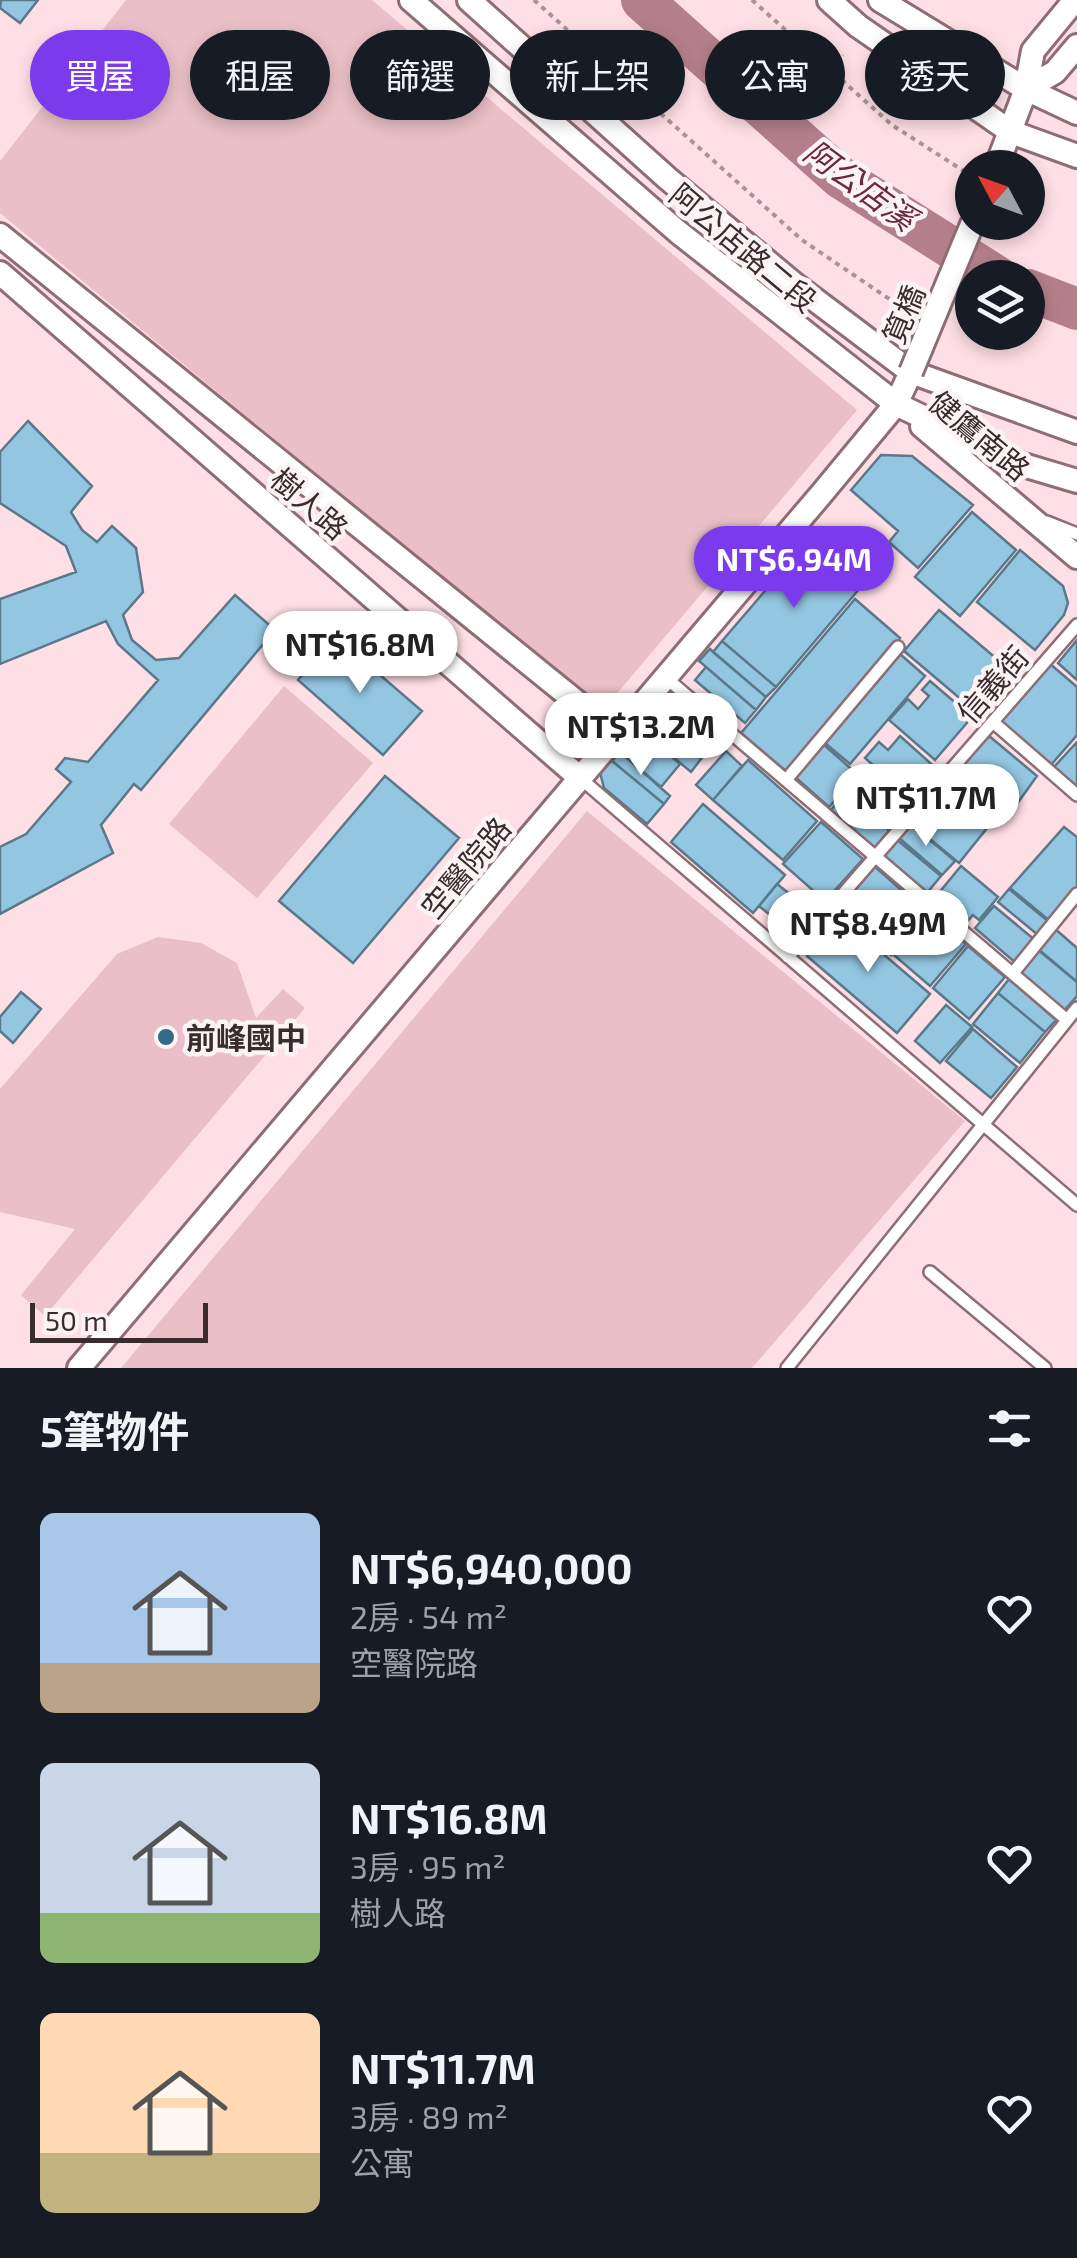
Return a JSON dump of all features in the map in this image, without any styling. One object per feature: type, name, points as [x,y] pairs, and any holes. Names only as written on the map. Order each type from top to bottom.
[{"type":"street","name":"阿公店路二段","points":[[468,0],[667,178],[911,372],[1077,432]]},
{"type":"street","points":[[829,0],[858,26],[1010,132],[1077,156]]},
{"type":"street","points":[[880,0],[1026,89],[1077,113]]},
{"type":"street","points":[[1003,150],[1026,89],[1033,51],[1074,0]]},
{"type":"street","name":"阿公店路二段","points":[[427,5],[678,232],[896,404],[1020,464],[1077,481]]},
{"type":"street","points":[[1026,89],[1056,72],[1077,46]]},
{"type":"street","points":[[0,236],[616,734]]},
{"type":"street","name":"筧橋","points":[[896,404],[966,240]]},
{"type":"street","name":"樹人路","points":[[0,273],[580,778]]},
{"type":"street","name":"健鷹南路","points":[[896,404],[1077,557]]},
{"type":"street","name":"空醫院路","points":[[79,1368],[896,404]]},
{"type":"street","points":[[280,517],[308,485]]},
{"type":"lane","name":"健鷹南路","points":[[1025,512],[1077,534]]},
{"type":"lane","name":"信義街","points":[[788,957],[1077,624]]},
{"type":"lane","points":[[786,780],[898,647]]},
{"type":"lane","points":[[665,677],[1067,1020]]},
{"type":"lane","points":[[993,722],[1077,795]]},
{"type":"lane","points":[[580,778],[1077,1205]]},
{"type":"lane","points":[[1012,973],[1077,894]]},
{"type":"lane","points":[[787,1368],[980,1122],[1077,1008]]},
{"type":"lane","points":[[930,1272],[1045,1368]]},
{"type":"path","points":[[534,0],[802,240],[919,319]]},
{"type":"path","points":[[752,0],[785,30]]},
{"type":"path","points":[[845,85],[892,125],[955,165]]},
{"type":"shaded area","points":[[126,0],[372,0],[407,30],[350,30],[350,120],[490,120],[490,100],[857,410],[603,710],[0,213],[0,161],[32,120],[170,120],[170,30],[103,30]]},
{"type":"shaded area","points":[[284,686],[373,763],[257,898],[169,824]]},
{"type":"shaded area","points":[[587,811],[965,1121],[752,1368],[121,1368]]},
{"type":"shaded area","points":[[158,937],[201,943],[237,963],[256,1018],[283,989],[305,1008],[45,1316],[21,1295],[75,1229],[0,1212],[0,1089],[117,954]]},
{"type":"building","points":[[1,0],[38,0],[20,23],[0,8]]},
{"type":"building","points":[[28,421],[92,486],[71,512],[82,530],[97,542],[112,526],[136,548],[143,592],[123,615],[132,640],[156,660],[179,658],[235,595],[275,630],[141,790],[134,784],[101,825],[113,853],[0,914],[0,847],[26,834],[71,782],[56,769],[65,758],[88,762],[158,680],[118,644],[106,621],[0,664],[0,599],[76,572],[66,546],[0,503],[0,452]]},
{"type":"building","points":[[881,455],[912,456],[973,505],[918,568],[889,542],[898,531],[851,490]]},
{"type":"building","points":[[972,512],[1016,550],[960,616],[915,577]]},
{"type":"building","points":[[813,535],[866,581],[776,687],[722,641]]},
{"type":"building","points":[[1020,550],[1063,586],[1068,603],[1064,615],[1035,650],[977,602]]},
{"type":"building","points":[[855,599],[900,638],[787,772],[741,733]]},
{"type":"building","points":[[939,610],[1011,671],[976,712],[904,651]]},
{"type":"building","points":[[336,637],[422,711],[383,755],[298,680]]},
{"type":"building","points":[[1077,640],[1077,680],[1058,663]]},
{"type":"building","points":[[722,641],[776,687],[766,697],[713,652]]},
{"type":"building","points":[[710,649],[766,697],[756,710],[699,661]]},
{"type":"building","points":[[900,654],[925,676],[850,764],[825,743]]},
{"type":"building","points":[[1049,663],[1077,687],[1077,735],[1050,766],[999,722]]},
{"type":"building","points":[[706,667],[756,710],[745,723],[695,680]]},
{"type":"building","points":[[930,681],[972,717],[935,760],[889,720],[908,699],[918,709],[929,696],[922,690]]},
{"type":"building","points":[[671,694],[721,736],[701,759],[651,717]]},
{"type":"building","points":[[651,717],[701,759],[691,772],[640,729]]},
{"type":"building","points":[[640,729],[680,764],[661,787],[620,752]]},
{"type":"building","points":[[988,735],[1037,776],[1009,815],[1005,812],[996,823],[948,783]]},
{"type":"building","points":[[900,736],[938,770],[911,799],[865,758],[879,742],[888,750]]},
{"type":"building","points":[[1077,742],[1077,788],[1054,767]]},
{"type":"building","points":[[823,744],[858,775],[829,807],[795,777]]},
{"type":"building","points":[[726,751],[742,766],[713,800],[696,785]]},
{"type":"building","points":[[620,752],[670,796],[664,804],[612,761]]},
{"type":"building","points":[[611,760],[664,804],[647,824],[604,788],[600,772]]},
{"type":"building","points":[[748,760],[817,821],[783,860],[713,800]]},
{"type":"building","points":[[385,776],[459,838],[353,963],[279,901]]},
{"type":"building","points":[[884,777],[912,800],[889,827],[859,802]]},
{"type":"building","points":[[845,793],[891,832],[875,850],[830,811]]},
{"type":"building","points":[[949,794],[988,827],[959,863],[913,825],[927,809],[932,813]]},
{"type":"building","points":[[703,804],[785,875],[753,913],[671,842]]},
{"type":"building","points":[[821,822],[863,859],[825,901],[783,864]]},
{"type":"building","points":[[909,823],[955,861],[942,875],[898,837]]},
{"type":"building","points":[[1064,827],[1077,837],[1077,890],[1051,922],[1010,888]]},
{"type":"building","points":[[896,839],[941,876],[927,893],[882,857]]},
{"type":"building","points":[[873,865],[908,896],[872,938],[836,908]]},
{"type":"building","points":[[961,866],[998,897],[979,920],[973,915],[965,924],[942,905],[945,901],[938,894]]},
{"type":"building","points":[[777,884],[800,902],[781,924],[759,906]]},
{"type":"building","points":[[1009,889],[1049,922],[1038,935],[998,902]]},
{"type":"building","points":[[908,896],[927,913],[891,955],[872,938]]},
{"type":"building","points":[[994,906],[1036,941],[1017,964],[975,928]]},
{"type":"building","points":[[930,913],[966,944],[930,986],[894,955]]},
{"type":"building","points":[[840,917],[930,994],[897,1033],[807,956]]},
{"type":"building","points":[[1054,928],[1077,948],[1077,982],[1037,948]]},
{"type":"building","points":[[968,946],[1005,977],[969,1019],[933,988]]},
{"type":"building","points":[[1037,949],[1077,982],[1077,996],[1063,1012],[1016,973]]},
{"type":"building","points":[[1009,979],[1056,1020],[1045,1032],[998,993]]},
{"type":"building","points":[[21,992],[41,1009],[13,1043],[0,1031],[0,1017]]},
{"type":"building","points":[[998,993],[1045,1032],[1020,1063],[973,1024]]},
{"type":"building","points":[[946,1005],[972,1027],[940,1063],[915,1041]]},
{"type":"building","points":[[973,1029],[1017,1067],[991,1098],[946,1061]]},
{"type":"waterway","name":"阿公店溪","points":[[642,0],[841,178],[971,260]]},
{"type":"waterway","name":"阿公店溪","points":[[1045,297],[1077,309]]},
{"type":"place","name":"前峰國中","points":[[166,1037]]}]
